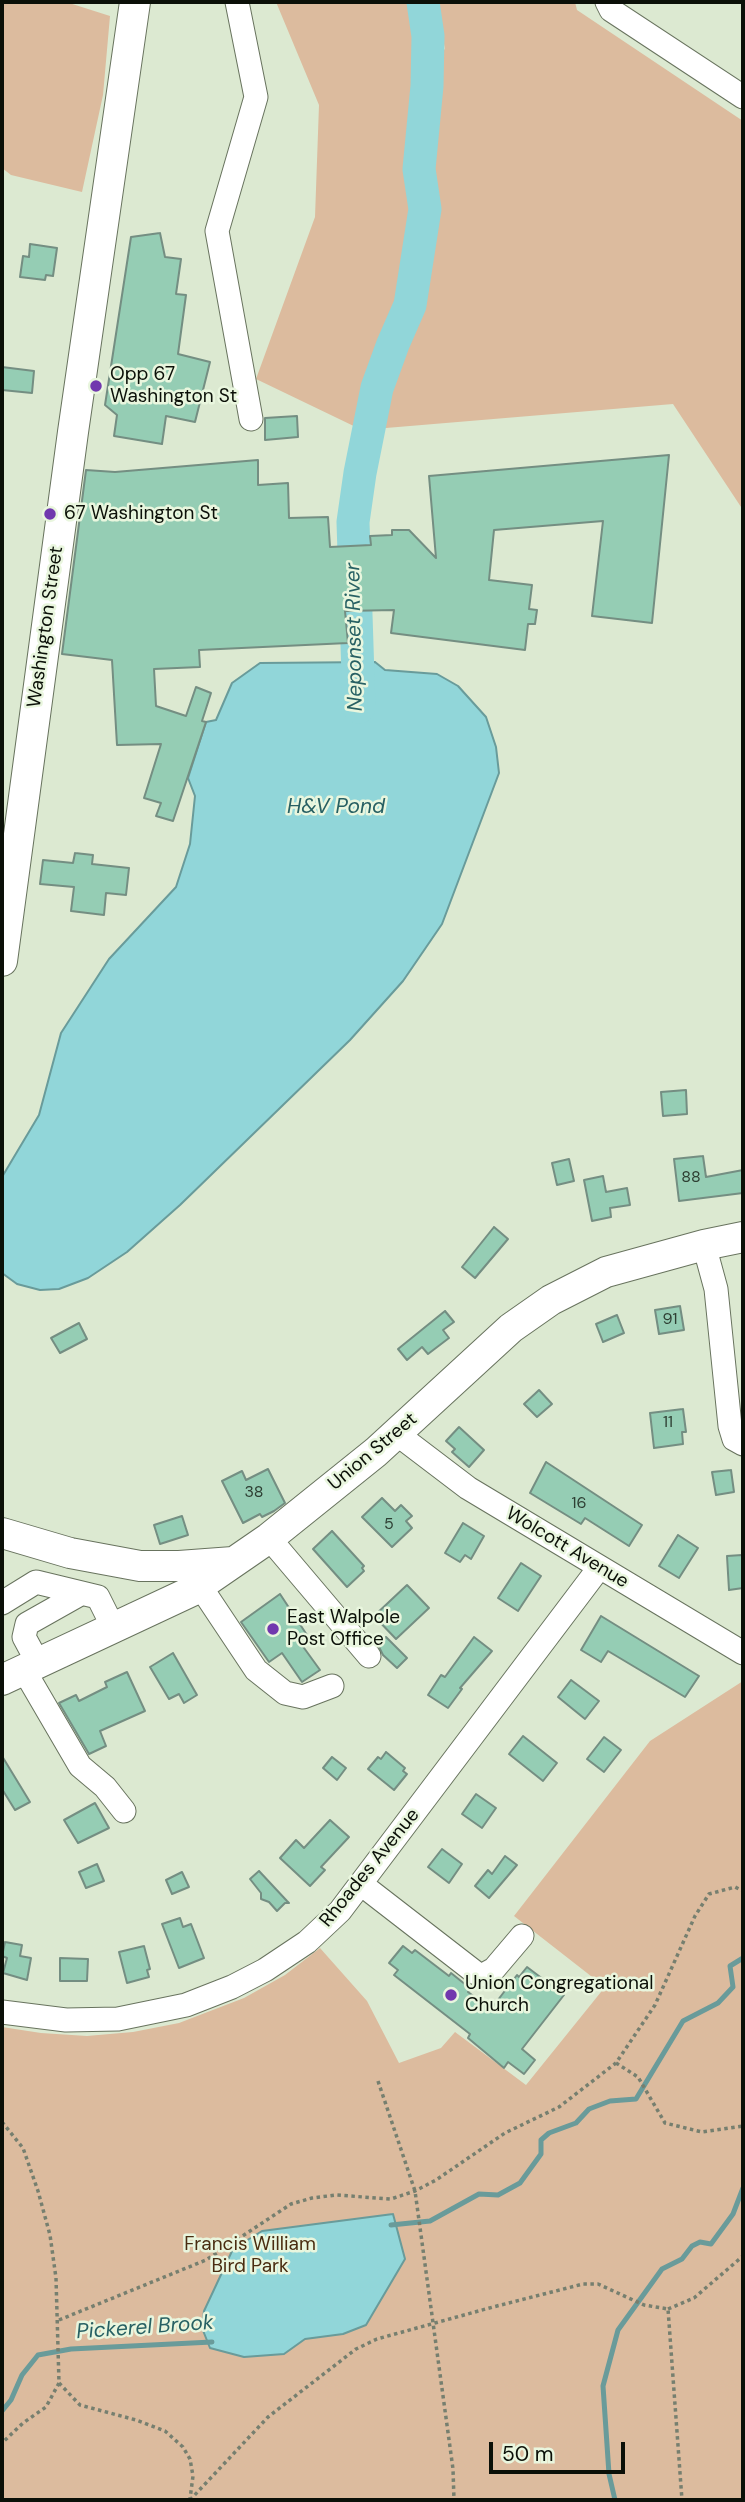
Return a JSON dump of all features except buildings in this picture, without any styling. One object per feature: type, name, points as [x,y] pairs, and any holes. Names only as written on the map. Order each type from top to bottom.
[{"type":"main road","name":"Washington Street","points":[[2,961],[69,458],[135,2]]},
{"type":"main road","name":"Union Street","points":[[21,1671],[200,1586],[269,1538],[397,1434],[511,1328],[551,1300],[606,1272],[743,1237]]},
{"type":"main road","points":[[2,1534],[70,1553],[140,1566],[233,1562]]},
{"type":"street","points":[[237,2],[256,97],[218,231],[251,419]]},
{"type":"street","points":[[607,2],[611,10],[743,97]]},
{"type":"street","points":[[704,1245],[716,1289],[730,1426],[734,1439],[743,1444]]},
{"type":"street","name":"Wolcott Avenue","points":[[397,1434],[468,1488],[743,1653]]},
{"type":"street","points":[[269,1538],[369,1656]]},
{"type":"street","name":"Rhoades Avenue","points":[[2,2012],[66,2020],[118,2019],[187,2005],[232,1987],[294,1951],[340,1911],[599,1568]]},
{"type":"street","points":[[2,1603],[36,1582],[98,1597],[114,1629]]},
{"type":"street","points":[[200,1586],[256,1670],[285,1693],[303,1697],[332,1686]]},
{"type":"street","points":[[82,1593],[27,1624],[21,1671],[80,1766],[105,1787],[124,1811]]},
{"type":"street","points":[[361,1884],[476,1973],[483,1975],[494,1969],[522,1936]]},
{"type":"path","points":[[58,2320],[206,2260],[291,2204],[336,2195],[391,2199],[415,2191],[436,2180],[505,2133],[559,2107],[616,2063],[655,2005],[695,1916],[709,1894],[735,1887],[743,1891]]},
{"type":"path","points":[[616,2063],[638,2077],[665,2123],[702,2132],[743,2126]]},
{"type":"path","points":[[378,2081],[415,2191],[453,2469],[454,2500]]},
{"type":"path","points":[[2,2122],[23,2148],[43,2206],[54,2258],[60,2384],[46,2407],[23,2423],[2,2443]]},
{"type":"path","points":[[190,2500],[268,2417],[356,2349],[377,2339],[583,2284],[598,2284],[644,2305],[668,2309],[694,2298],[743,2256]]},
{"type":"path","points":[[668,2309],[682,2500]]},
{"type":"path","points":[[60,2384],[80,2405],[165,2431],[183,2447],[190,2459],[193,2476],[190,2500]]},
{"type":"green space","points":[[2,2],[66,2],[110,16],[103,95],[82,192],[11,175],[2,168]]},
{"type":"green space","points":[[276,2],[415,2],[445,50],[437,2],[575,2],[577,10],[743,121],[743,510],[673,404],[362,430],[256,379],[315,217],[319,105]]},
{"type":"green space","name":"Francis William Bird Park","points":[[743,1681],[743,2500],[2,2500],[2,2027],[87,2036],[133,2032],[179,2023],[244,1998],[285,1975],[320,1948],[367,2001],[399,2063],[441,2048],[455,2032],[526,2085],[605,1987],[514,1916],[650,1741]]},
{"type":"water","name":"H&V Pond","points":[[375,662],[385,670],[437,674],[458,686],[486,717],[496,747],[499,773],[442,924],[403,981],[350,1040],[180,1205],[127,1252],[88,1278],[59,1289],[40,1290],[17,1284],[2,1273],[2,1177],[39,1115],[61,1033],[109,959],[176,887],[190,844],[195,796],[188,778],[206,722],[216,720],[232,683],[260,663]]},
{"type":"water","points":[[393,2214],[405,2259],[366,2325],[343,2334],[305,2339],[284,2354],[244,2357],[210,2348],[202,2328],[204,2311],[233,2249],[262,2231]]},
{"type":"waterway","name":"Neponset River","points":[[359,707],[353,522],[377,388],[410,305],[425,209],[419,169],[427,86],[428,36],[423,2]]},
{"type":"waterway","name":"Pickerel Brook","points":[[391,2225],[430,2221],[479,2194],[498,2195],[520,2183],[541,2154],[541,2140],[549,2133],[576,2123],[589,2109],[610,2101],[636,2099],[683,2021],[718,2003],[733,1987],[730,1966],[743,1958]]},
{"type":"waterway","points":[[615,2500],[609,2474],[603,2386],[618,2330],[662,2269],[682,2259],[692,2246],[700,2242],[711,2244],[733,2214],[743,2188]]},
{"type":"waterway","name":"Pickerel Brook","points":[[2,2411],[11,2400],[22,2375],[38,2355],[71,2349],[212,2342]]},
{"type":"place","name":"Opp 67 Washington St","points":[[96,386]]},
{"type":"place","name":"67 Washington St","points":[[50,514]]},
{"type":"place","name":"East Walpole Post Office","points":[[273,1629]]},
{"type":"place","name":"Union Congregational Church","points":[[451,1995]]}]
